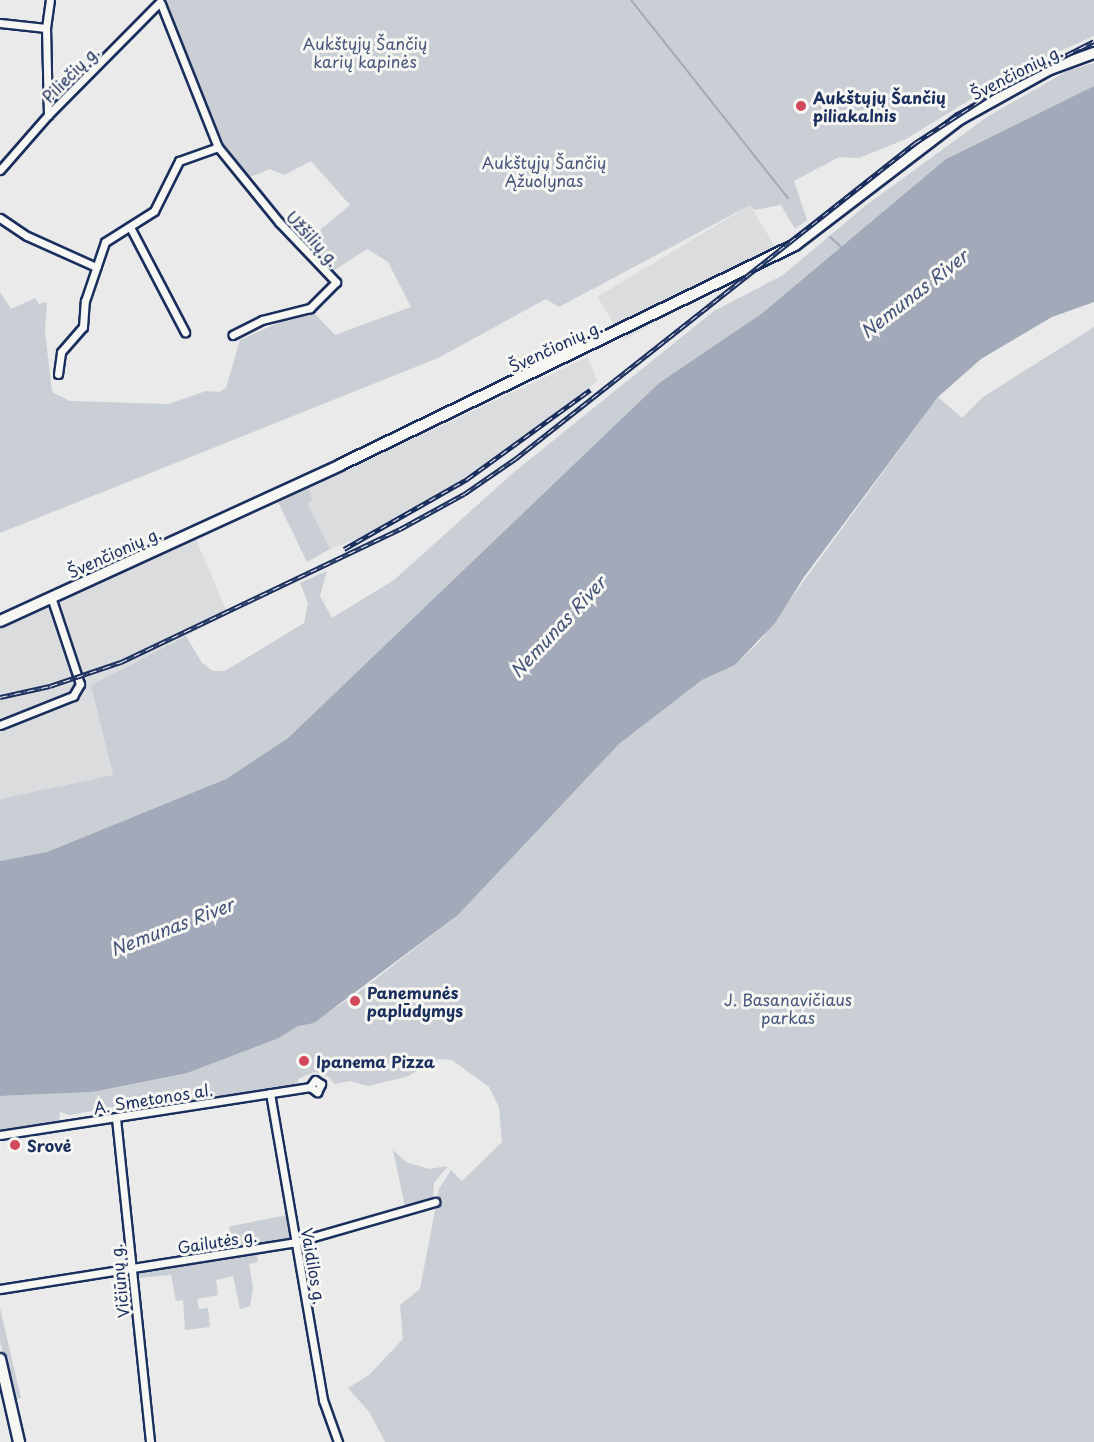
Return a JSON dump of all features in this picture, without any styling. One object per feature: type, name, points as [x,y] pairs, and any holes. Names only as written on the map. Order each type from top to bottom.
[{"type":"street","points":[[48,116],[46,28],[50,0]]},
{"type":"street","name":"Piliečių g.","points":[[0,170],[48,116],[160,2]]},
{"type":"street","name":"Užšilių g.","points":[[160,2],[218,147],[279,222],[336,282],[310,308],[262,320],[233,335]]},
{"type":"street","points":[[0,23],[46,28]]},
{"type":"street","name":"Švenčionių g.","points":[[0,621],[340,465],[795,245],[960,119],[1050,69],[1094,53]]},
{"type":"street","points":[[58,374],[61,352],[82,327],[85,301],[105,242],[159,204],[175,165],[218,147]]},
{"type":"street","points":[[0,218],[27,236],[96,267]]},
{"type":"street","points":[[129,227],[185,332]]},
{"type":"street","points":[[0,726],[74,696],[80,684],[51,597]]},
{"type":"street","name":"A. Smetonos al.","points":[[0,1135],[310,1087]]},
{"type":"street","name":"Vaidilos g.","points":[[270,1093],[323,1400],[338,1442]]},
{"type":"street","name":"Vičiūnų g.","points":[[116,1118],[150,1442]]},
{"type":"street","name":"Gailutės g.","points":[[0,1289],[296,1242],[435,1202]]},
{"type":"street","points":[[0,1359],[19,1442]]},
{"type":"shaded area","points":[[750,205],[776,249],[624,340],[597,297]]},
{"type":"shaded area","points":[[588,357],[597,381],[481,472],[374,532],[330,549],[308,504],[312,501],[309,488]]},
{"type":"shaded area","points":[[195,537],[228,614],[91,685],[113,775],[0,799],[0,629]]},
{"type":"green space","name":"Aukštųjų Šančių Ąžuolynas","points":[[166,0],[1094,0],[1094,36],[1020,69],[906,139],[859,158],[839,157],[794,181],[807,220],[795,229],[781,205],[754,210],[750,205],[559,307],[546,299],[438,358],[0,533],[0,292],[11,309],[35,298],[39,304],[47,302],[45,331],[52,392],[70,401],[168,404],[206,391],[219,392],[226,388],[240,340],[284,320],[315,314],[335,335],[411,307],[388,262],[367,249],[333,271],[307,241],[350,205],[311,161],[284,175],[270,169],[250,177],[221,141]]},
{"type":"green space","points":[[1094,63],[1094,86],[946,159],[761,314],[659,383],[288,738],[226,779],[47,852],[0,861],[0,799],[113,775],[91,685],[186,636],[202,663],[213,671],[225,671],[304,623],[308,603],[300,583],[327,571],[320,596],[332,618],[394,580],[513,473],[714,311],[783,275],[865,206],[987,117],[1069,70]]},
{"type":"green space","name":"J. Basanavičiaus parkas","points":[[1094,327],[1094,1442],[385,1442],[370,1413],[348,1388],[369,1375],[403,1339],[400,1305],[420,1289],[439,1189],[451,1170],[462,1181],[502,1142],[499,1107],[489,1087],[452,1060],[439,1059],[406,1077],[368,1086],[350,1081],[334,1084],[329,1077],[314,1072],[298,1079],[298,1084],[121,1113],[120,1106],[70,1115],[60,1112],[59,1122],[0,1131],[0,1096],[92,1092],[233,1054],[279,1038],[298,1026],[314,1022],[355,995],[458,915],[619,744],[702,680],[735,665],[760,641],[938,397],[962,418],[983,397]]},
{"type":"green space","points":[[309,488],[312,501],[308,504],[330,549],[307,562],[278,502]]},
{"type":"green space","points":[[393,1150],[406,1162],[429,1169],[448,1166],[434,1183],[433,1200],[405,1207]]},
{"type":"green space","points":[[288,1215],[293,1240],[234,1251],[229,1226]]},
{"type":"green space","points":[[256,1252],[258,1262],[249,1264],[253,1287],[250,1306],[240,1309],[233,1276],[216,1280],[218,1295],[197,1299],[199,1309],[208,1308],[210,1327],[185,1330],[183,1300],[176,1301],[171,1275],[137,1278],[138,1272]]},
{"type":"green space","points":[[0,1308],[21,1398],[13,1400],[0,1341]]},
{"type":"water","name":"Nemunas River","points":[[1094,86],[1094,302],[1052,317],[981,359],[938,397],[804,577],[775,623],[735,665],[702,680],[619,744],[458,915],[314,1023],[298,1026],[279,1038],[187,1073],[92,1092],[0,1096],[0,861],[47,852],[226,779],[288,738],[659,383],[761,314],[946,159]]},
{"type":"waterway","points":[[631,0],[788,198]]},
{"type":"waterway","points":[[830,237],[841,247]]},
{"type":"railway","points":[[0,697],[50,686],[121,662],[400,529],[464,494],[515,459],[915,143],[992,93],[1094,41]]},
{"type":"railway","points":[[344,549],[467,479],[590,390]]},
{"type":"place","name":"Aukštųjų Šančių piliakalnis","points":[[801,106]]},
{"type":"place","name":"Panemunės paplūdymys","points":[[355,1001]]},
{"type":"place","name":"Ipanema Pizza","points":[[304,1061]]},
{"type":"place","name":"Srovė","points":[[15,1145]]},
{"type":"park label","name":"Aukštųjų Šančių karių kapinės","points":[[365,52]]}]
